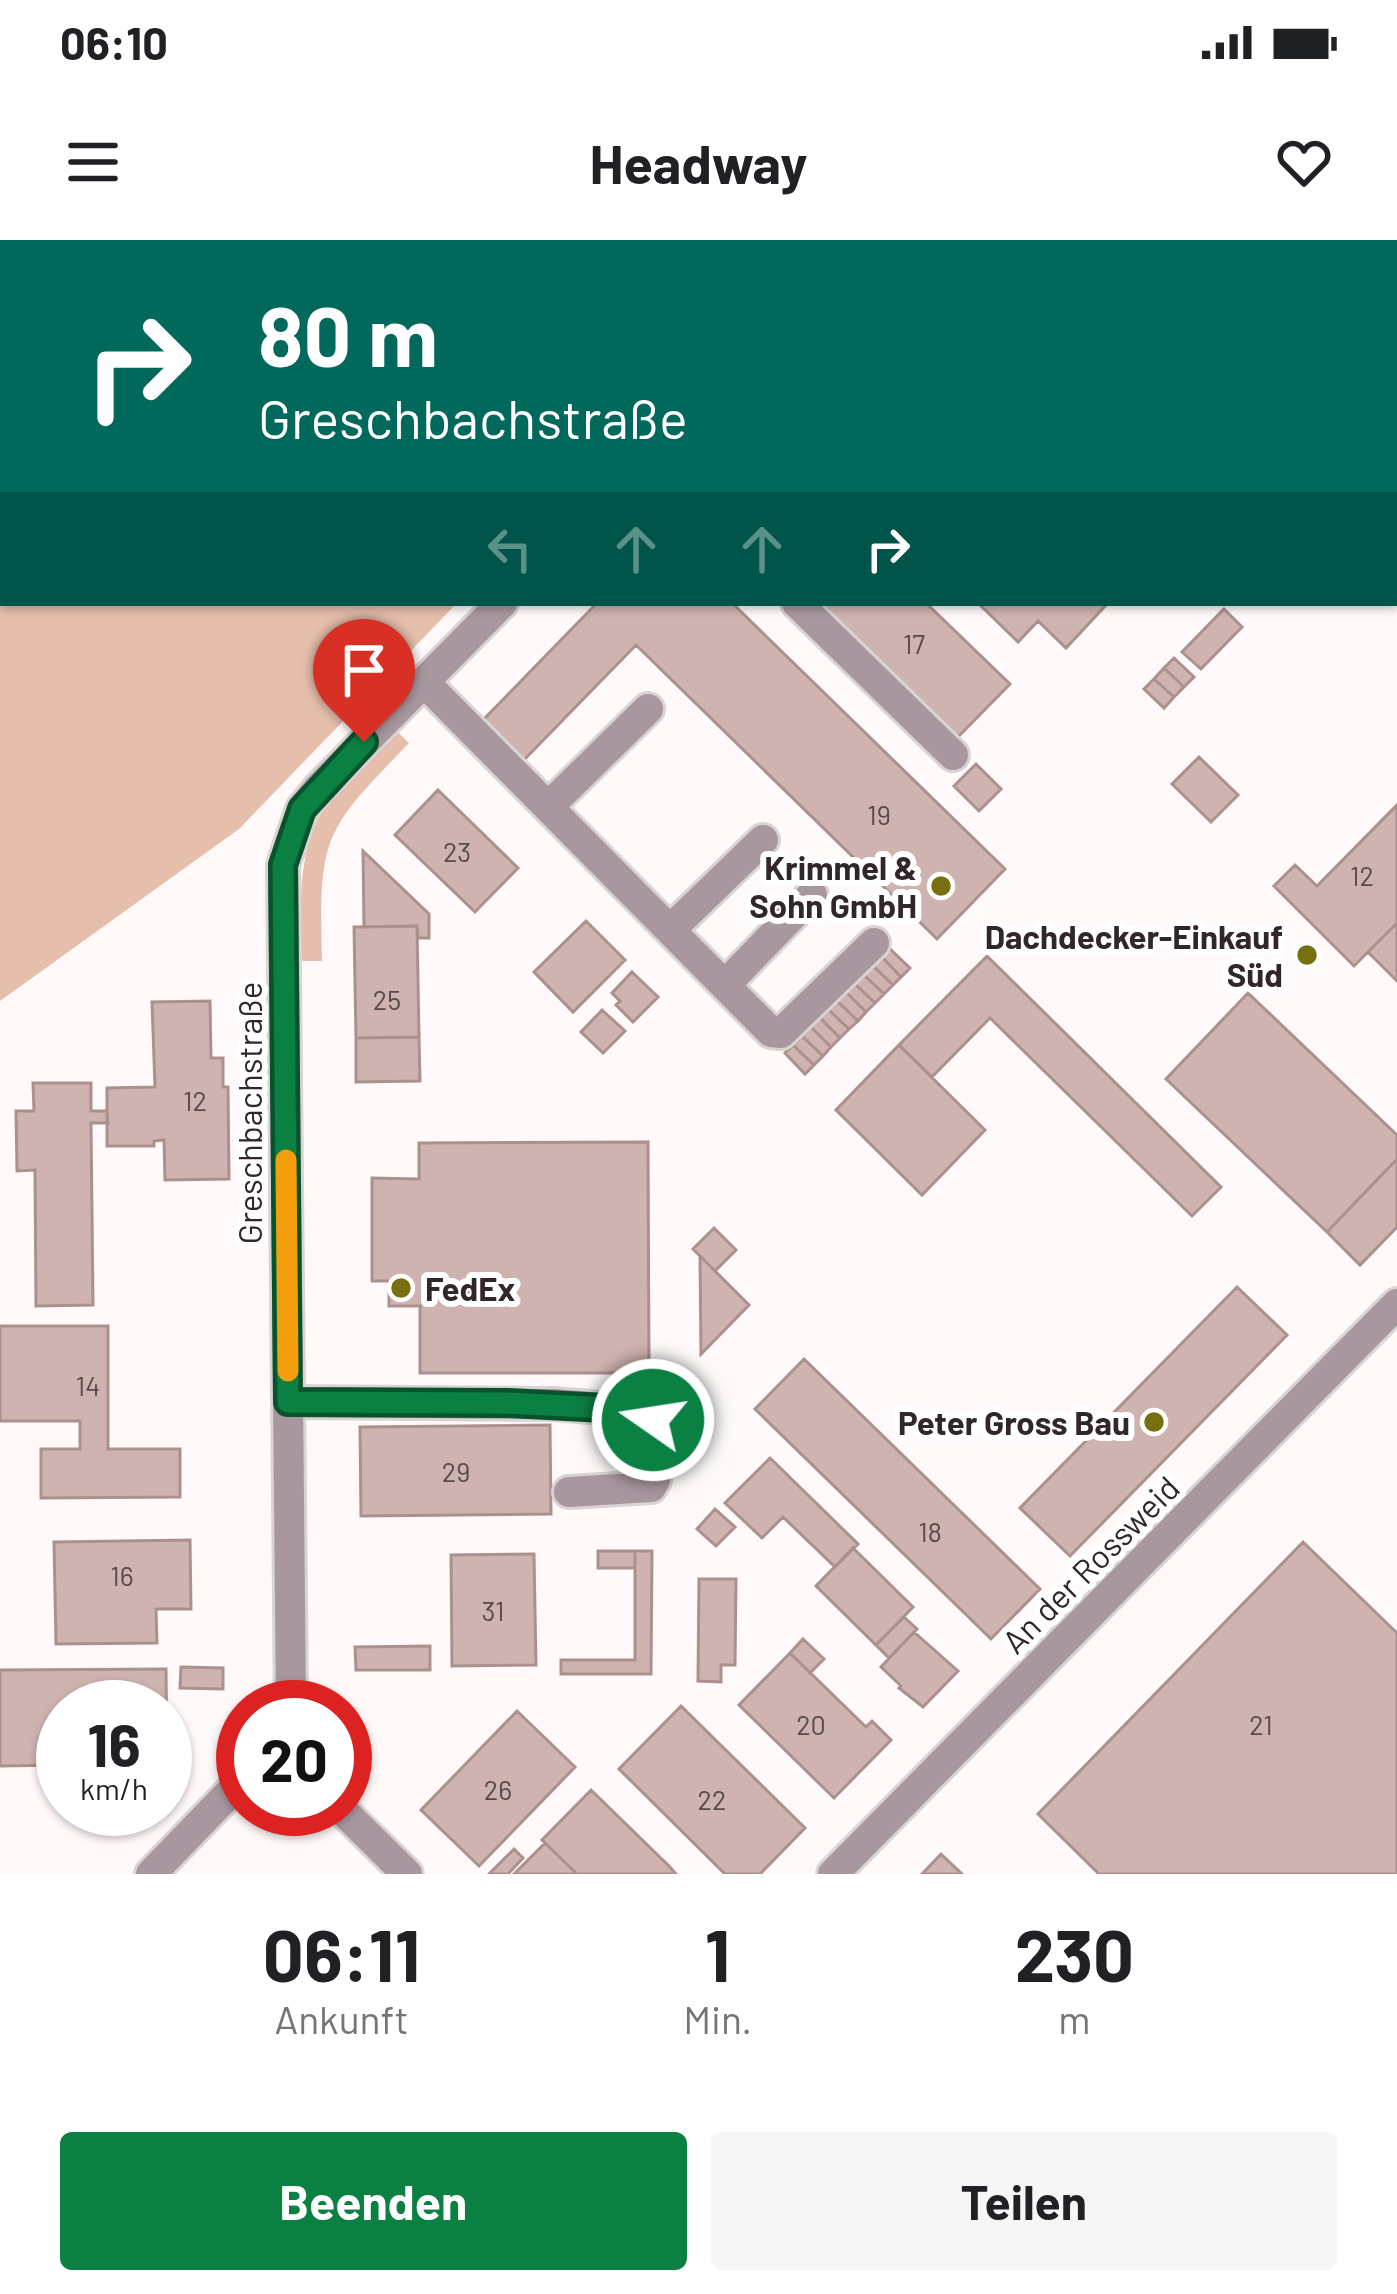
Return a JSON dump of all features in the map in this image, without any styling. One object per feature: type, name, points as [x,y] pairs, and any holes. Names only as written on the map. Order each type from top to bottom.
[{"type":"street","name":"Greschbachstraße","points":[[291,1680],[283,865],[302,809],[499,606]]},
{"type":"street","points":[[799,606],[953,755]]},
{"type":"street","points":[[424,682],[771,1032],[781,1033],[874,943]]},
{"type":"street","points":[[548,807],[648,709]]},
{"type":"street","points":[[670,930],[763,840]]},
{"type":"street","points":[[724,985],[812,895]]},
{"type":"street","name":"An der Rossweid","points":[[833,1874],[1397,1304]]},
{"type":"street","points":[[288,1402],[554,1404],[650,1412],[655,1480],[651,1487],[569,1492]]},
{"type":"street","points":[[152,1874],[216,1807]]},
{"type":"street","points":[[368,1836],[407,1874]]},
{"type":"shaded area","points":[[0,606],[454,606],[239,829],[0,1001]]},
{"type":"shaded area","points":[[395,729],[409,743],[359,797],[332,838],[322,886],[322,961],[301,961],[302,876],[311,835],[338,789]]},
{"type":"building","points":[[594,606],[735,606],[1005,869],[937,939],[636,645],[524,760],[483,720]]},
{"type":"building","points":[[821,606],[929,606],[1010,684],[957,738]]},
{"type":"building","points":[[981,606],[1105,606],[1066,648],[1038,621],[1018,642]]},
{"type":"building","points":[[1224,609],[1242,627],[1201,669],[1182,652]]},
{"type":"building","points":[[1174,658],[1194,677],[1184,687],[1164,668]]},
{"type":"building","points":[[1164,668],[1184,687],[1174,697],[1154,679]]},
{"type":"building","points":[[1154,679],[1174,697],[1164,708],[1144,689]]},
{"type":"building","points":[[1199,757],[1238,795],[1211,822],[1172,784]]},
{"type":"building","points":[[976,764],[1001,789],[979,811],[954,786]]},
{"type":"building","points":[[438,790],[518,868],[475,912],[395,835]]},
{"type":"building","points":[[1397,805],[1397,923],[1354,966],[1274,886],[1295,865],[1317,886]]},
{"type":"building","points":[[363,851],[429,914],[429,938],[418,938],[417,926],[364,927]]},
{"type":"building","points":[[586,921],[625,960],[573,1012],[534,972]]},
{"type":"building","points":[[1397,923],[1397,981],[1368,952]]},
{"type":"building","points":[[417,926],[419,1037],[356,1038],[354,927]]},
{"type":"building","points":[[889,948],[910,968],[901,977],[881,956]]},
{"type":"building","points":[[881,956],[901,977],[893,985],[872,965]]},
{"type":"building","points":[[987,956],[1221,1187],[1192,1216],[990,1018],[932,1077],[899,1045]]},
{"type":"building","points":[[872,965],[893,985],[884,994],[863,974]]},
{"type":"building","points":[[632,972],[658,997],[633,1022],[616,1005],[620,1001],[612,993]]},
{"type":"building","points":[[863,974],[884,994],[875,1003],[854,983]]},
{"type":"building","points":[[854,983],[875,1003],[866,1012],[846,992]]},
{"type":"building","points":[[846,992],[866,1012],[858,1021],[837,1001]]},
{"type":"building","points":[[1248,993],[1397,1135],[1397,1159],[1327,1232],[1166,1079]]},
{"type":"building","points":[[210,1001],[211,1058],[223,1058],[223,1087],[228,1087],[229,1179],[165,1180],[164,1140],[154,1141],[154,1146],[107,1146],[107,1088],[155,1087],[152,1002]]},
{"type":"building","points":[[837,1001],[858,1021],[849,1029],[828,1009]]},
{"type":"building","points":[[828,1009],[849,1029],[840,1038],[820,1018]]},
{"type":"building","points":[[602,1010],[625,1031],[603,1053],[581,1032]]},
{"type":"building","points":[[820,1018],[840,1038],[831,1047],[811,1027]]},
{"type":"building","points":[[811,1027],[831,1047],[823,1056],[802,1036]]},
{"type":"building","points":[[802,1036],[823,1056],[814,1065],[793,1045]]},
{"type":"building","points":[[419,1037],[420,1081],[356,1082],[356,1038]]},
{"type":"building","points":[[793,1045],[814,1065],[805,1074],[785,1053]]},
{"type":"building","points":[[899,1045],[985,1130],[922,1195],[836,1110]]},
{"type":"building","points":[[33,1083],[91,1083],[91,1111],[107,1111],[108,1123],[91,1123],[93,1305],[36,1306],[35,1170],[17,1171],[16,1111],[34,1111]]},
{"type":"building","points":[[648,1142],[649,1373],[420,1373],[420,1306],[389,1306],[389,1281],[372,1281],[372,1178],[419,1179],[419,1143]]},
{"type":"building","points":[[1397,1159],[1397,1227],[1360,1265],[1327,1232]]},
{"type":"building","points":[[714,1228],[736,1250],[715,1271],[693,1249]]},
{"type":"building","points":[[700,1256],[749,1305],[701,1354]]},
{"type":"building","name":"Peter Gross Bau","points":[[1237,1287],[1287,1335],[1070,1556],[1020,1508]]},
{"type":"building","points":[[0,1326],[108,1326],[108,1449],[180,1449],[180,1497],[41,1498],[41,1449],[80,1449],[80,1421],[0,1421]]},
{"type":"building","points":[[804,1359],[1040,1589],[991,1639],[755,1409]]},
{"type":"building","points":[[550,1425],[551,1514],[361,1516],[360,1427]]},
{"type":"building","points":[[770,1458],[858,1544],[835,1567],[783,1517],[762,1538],[725,1503]]},
{"type":"building","points":[[715,1509],[735,1527],[716,1546],[697,1529]]},
{"type":"building","points":[[190,1540],[191,1609],[156,1609],[157,1643],[56,1644],[54,1542]]},
{"type":"building","points":[[1303,1542],[1397,1633],[1397,1874],[1099,1874],[1038,1814]]},
{"type":"building","points":[[853,1548],[913,1607],[876,1645],[816,1586]]},
{"type":"building","points":[[598,1551],[635,1551],[635,1568],[598,1568]]},
{"type":"building","points":[[635,1551],[652,1551],[651,1674],[561,1674],[561,1660],[635,1660]]},
{"type":"building","points":[[534,1554],[536,1665],[452,1666],[451,1555]]},
{"type":"building","points":[[699,1579],[736,1579],[735,1665],[721,1665],[721,1682],[698,1681]]},
{"type":"building","points":[[904,1617],[917,1629],[889,1658],[876,1645]]},
{"type":"building","points":[[914,1632],[958,1671],[923,1707],[881,1667]]},
{"type":"building","points":[[803,1639],[824,1659],[810,1673],[790,1653]]},
{"type":"building","points":[[430,1646],[430,1670],[356,1670],[355,1647]]},
{"type":"building","points":[[790,1653],[866,1727],[872,1721],[891,1740],[834,1798],[739,1705]]},
{"type":"building","points":[[181,1667],[223,1668],[223,1680],[216,1680],[216,1689],[192,1688],[192,1680],[180,1680]]},
{"type":"building","points":[[166,1669],[166,1680],[36,1680],[36,1765],[0,1766],[0,1670]]},
{"type":"building","points":[[681,1706],[805,1828],[760,1874],[725,1874],[619,1769]]},
{"type":"building","points":[[517,1711],[575,1767],[479,1866],[421,1810]]},
{"type":"building","points":[[591,1790],[676,1874],[577,1874],[542,1840]]},
{"type":"building","points":[[545,1843],[577,1874],[514,1874]]},
{"type":"building","points":[[514,1849],[523,1858],[508,1874],[489,1874]]},
{"type":"building","points":[[941,1854],[962,1874],[922,1874]]},
{"type":"slow traffic","points":[[286,1160],[288,1371]]},
{"type":"place","name":"Krimmel & Sohn GmbH","points":[[941,886]]},
{"type":"place","name":"Dachdecker-Einkauf Süd","points":[[1307,955]]},
{"type":"place","name":"FedEx","points":[[401,1288]]},
{"type":"place","name":"Peter Gross Bau","points":[[1154,1422]]},
{"type":"route","points":[[364,742],[302,809],[283,865],[288,1402],[554,1404],[644,1410],[653,1420]]}]
